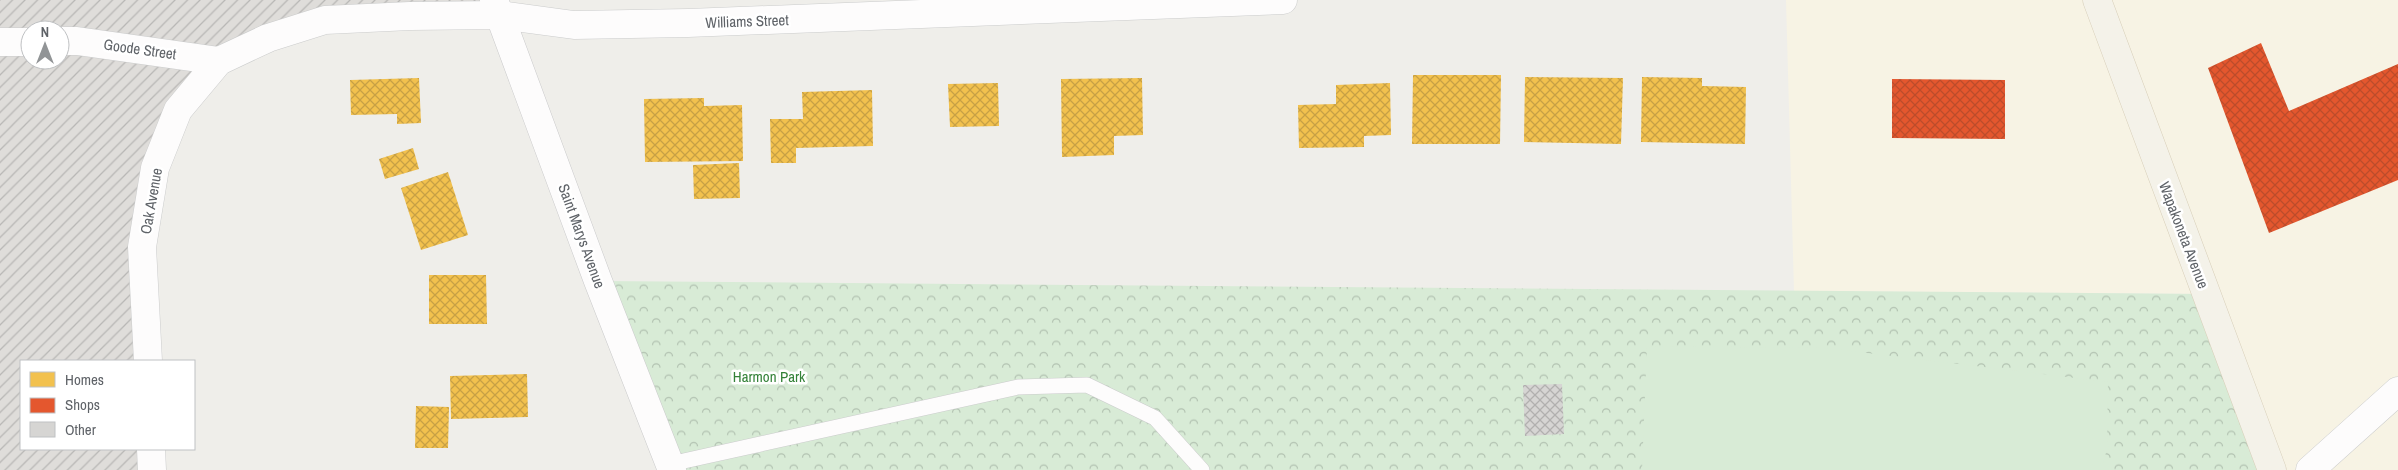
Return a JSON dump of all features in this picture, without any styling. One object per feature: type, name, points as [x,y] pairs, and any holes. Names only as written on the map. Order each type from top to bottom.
[{"type":"main road","name":"Wapakoneta Avenue","points":[[2096,0],[2272,470]]},
{"type":"street","name":"Williams Street","points":[[219,60],[268,38],[325,20],[410,16],[497,8],[574,24],[688,23],[1283,0]]},
{"type":"street","name":"Saint Marys Avenue","points":[[497,8],[598,281],[671,467]]},
{"type":"street","name":"Goode Street","points":[[70,41],[219,60]]},
{"type":"street","points":[[0,42],[20,42]]},
{"type":"street","name":"Oak Avenue","points":[[148,360],[142,247],[155,168],[178,110],[219,60]]},
{"type":"street","points":[[2310,470],[2398,391]]},
{"type":"street","points":[[152,450],[152,470]]},
{"type":"lane","points":[[671,467],[1018,387],[1087,385],[1155,418],[1202,470]]},
{"type":"shaded area","points":[[0,0],[494,0],[325,20],[219,61],[155,168],[148,360],[20,360],[20,450],[152,450],[153,470],[0,470]]},
{"type":"shaded area","points":[[1786,0],[2398,0],[2398,470],[2272,470],[2206,294],[1794,291]]},
{"type":"green space","name":"Harmon Park","points":[[598,281],[2207,294],[2272,470],[672,470]]},
{"type":"green space","points":[[1647,346],[1825,348],[2108,382],[2107,448],[2102,470],[1642,470]]},
{"type":"building: Homes","points":[[1413,75],[1501,75],[1500,144],[1412,144]]},
{"type":"building: Homes","points":[[1525,77],[1623,78],[1621,144],[1524,142]]},
{"type":"building: Homes","points":[[1642,77],[1702,78],[1702,86],[1746,87],[1745,144],[1641,142]]},
{"type":"building: Homes","points":[[419,78],[421,123],[397,124],[397,114],[351,115],[350,80]]},
{"type":"building: Homes","points":[[1142,78],[1143,135],[1114,136],[1114,155],[1062,157],[1061,79]]},
{"type":"building: Homes","points":[[998,83],[999,126],[950,127],[948,84]]},
{"type":"building: Homes","points":[[1390,83],[1391,135],[1364,136],[1364,147],[1299,148],[1298,105],[1336,104],[1336,85]]},
{"type":"building: Homes","points":[[872,90],[873,146],[796,148],[796,163],[771,163],[770,119],[803,119],[802,92]]},
{"type":"building: Homes","points":[[704,98],[704,106],[742,105],[743,161],[645,162],[644,99]]},
{"type":"building: Homes","points":[[413,148],[419,169],[385,179],[379,159]]},
{"type":"building: Homes","points":[[739,163],[740,198],[694,199],[693,165]]},
{"type":"building: Homes","points":[[448,172],[468,235],[421,250],[401,188]]},
{"type":"building: Homes","points":[[429,275],[486,275],[487,324],[429,324]]},
{"type":"building: Homes","points":[[527,374],[528,417],[451,419],[450,376]]},
{"type":"building: Homes","points":[[416,406],[449,407],[448,448],[415,448]]},
{"type":"building: Shops","points":[[2261,43],[2289,111],[2398,64],[2398,180],[2269,233],[2208,68]]},
{"type":"building: Shops","points":[[1892,79],[2005,80],[2005,139],[1892,138]]},
{"type":"building: Other","points":[[1562,384],[1564,434],[1525,436],[1523,385]]}]
